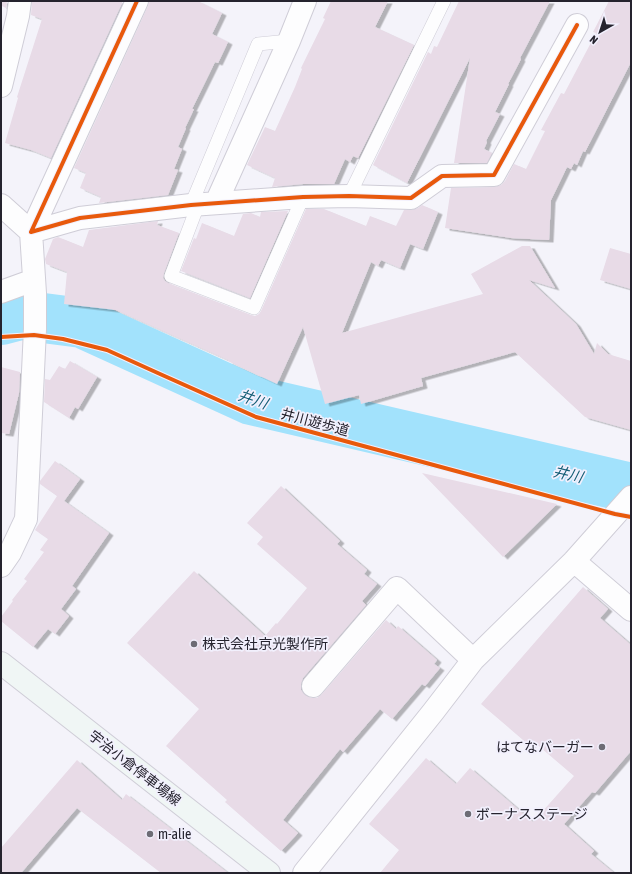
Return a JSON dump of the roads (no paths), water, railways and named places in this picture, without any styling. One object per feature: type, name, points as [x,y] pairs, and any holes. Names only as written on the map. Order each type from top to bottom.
[{"type":"main road","name":"宇治小倉停車場線","points":[[1,663],[269,873]]},
{"type":"street","points":[[1,566],[10,553],[26,519],[35,329],[31,232],[137,1]]},
{"type":"street","points":[[201,204],[289,41],[305,1]]},
{"type":"street","points":[[1,86],[13,9]]},
{"type":"street","points":[[31,232],[80,218],[201,204],[303,197],[349,196],[411,198],[442,176],[494,176],[577,25]]},
{"type":"street","points":[[1,205],[31,232]]},
{"type":"street","points":[[1,292],[34,287]]},
{"type":"street","points":[[304,873],[473,660],[574,561],[626,502]]},
{"type":"street","points":[[574,561],[631,610]]},
{"type":"street","points":[[314,686],[397,588],[473,660]]},
{"type":"lane","points":[[349,196],[444,1]]},
{"type":"lane","points":[[201,204],[171,276],[254,308],[303,197]]},
{"type":"waterway","name":"井川","points":[[1,320],[20,315],[82,323],[251,400],[631,488]]},
{"type":"place","name":"株式会社京光製作所","points":[[194,644]]},
{"type":"place","name":"はてなバーガー","points":[[602,747]]},
{"type":"place","name":"ボーナスステージ","points":[[468,814]]},
{"type":"place","name":"m-alie","points":[[150,834]]}]
